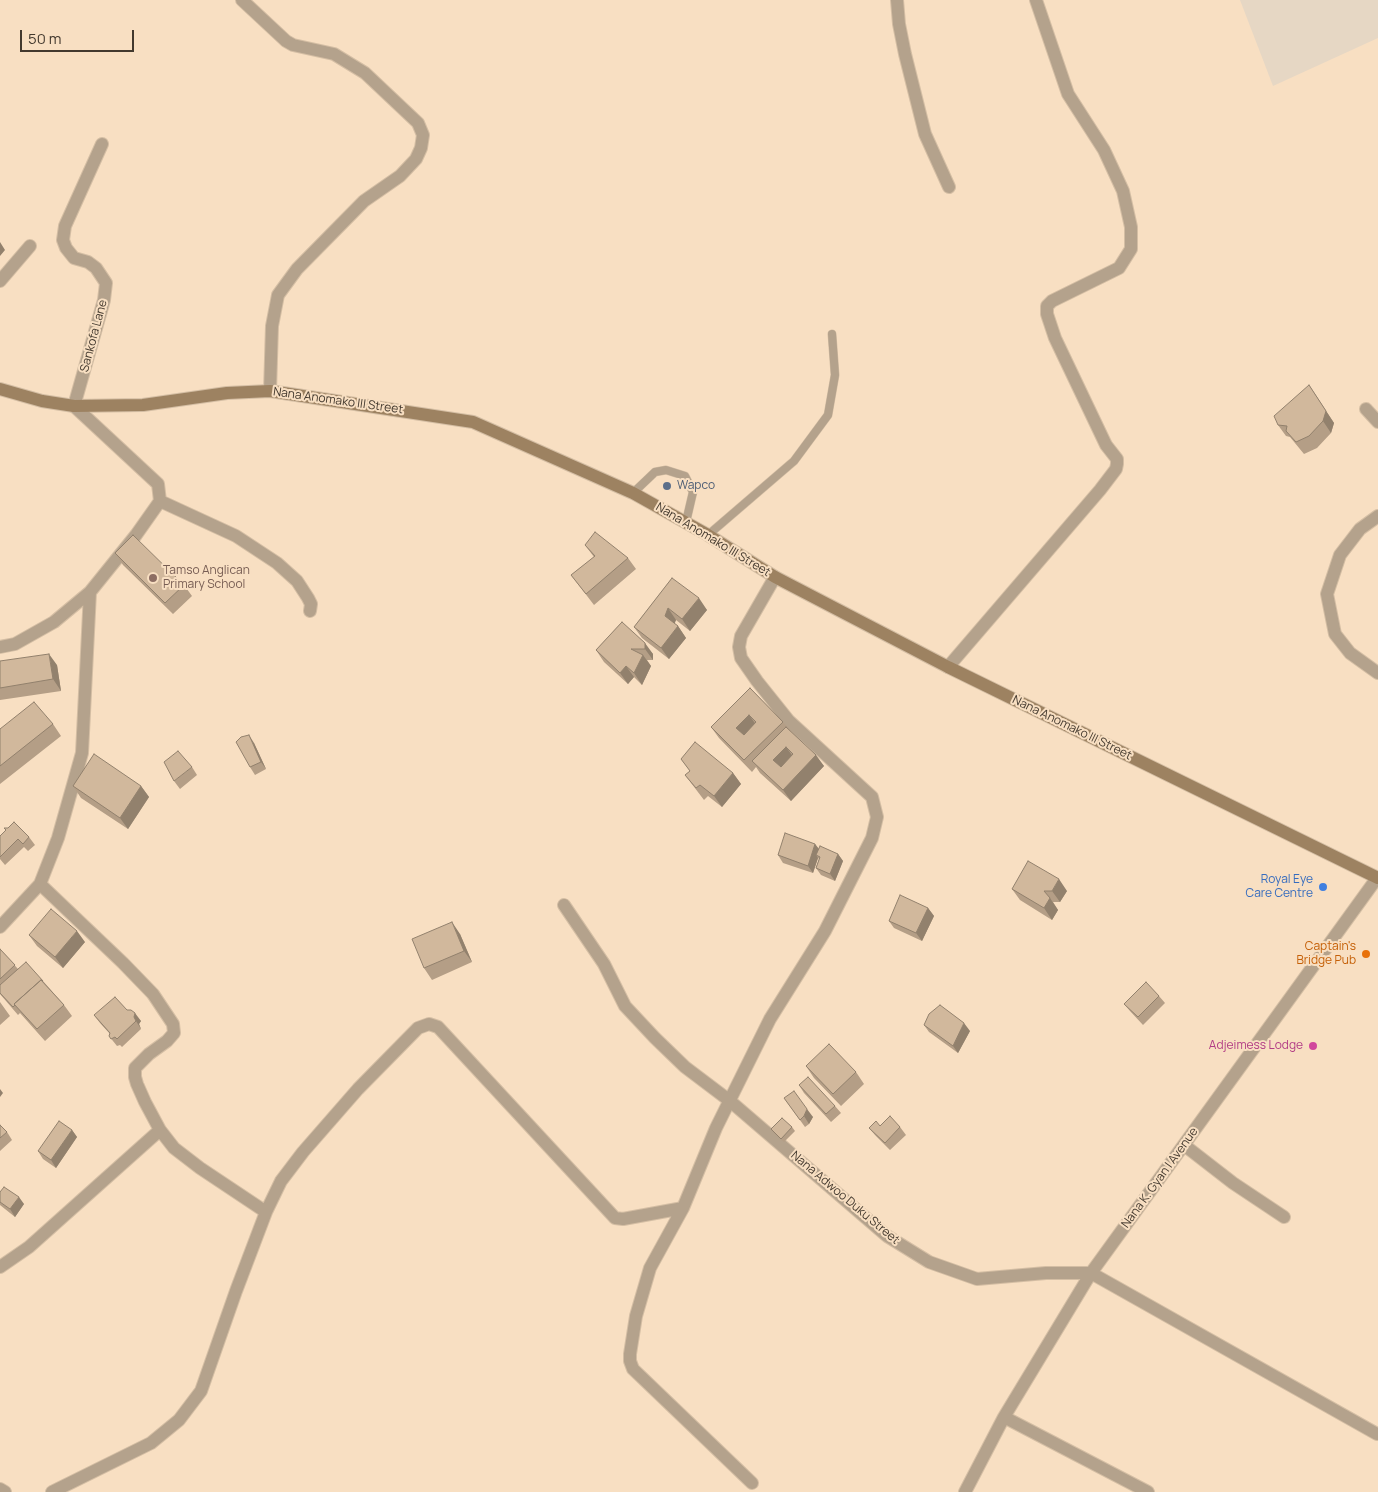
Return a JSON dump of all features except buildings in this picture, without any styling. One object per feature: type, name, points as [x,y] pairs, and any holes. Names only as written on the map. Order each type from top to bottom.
[{"type":"street","points":[[242,0],[286,41],[293,45],[334,54],[365,73],[418,123],[422,135],[421,148],[416,159],[400,176],[357,208],[297,268],[278,296],[272,326],[270,391]]},
{"type":"street","points":[[897,0],[899,24],[905,54],[925,134],[949,187]]},
{"type":"street","points":[[948,667],[1100,490],[1116,469],[1117,464],[1117,459],[1106,445],[1055,338],[1047,314],[1047,306],[1052,301],[1119,268],[1131,248],[1131,227],[1123,192],[1104,150],[1068,94],[1036,0]]},
{"type":"street","name":"Sankofa Lane","points":[[74,406],[104,300],[106,283],[96,268],[88,262],[74,258],[66,248],[63,240],[65,226],[102,144]]},
{"type":"street","points":[[0,281],[30,246]]},
{"type":"street","name":"Nana Anomako III Street","points":[[0,389],[42,401],[74,406],[144,404],[227,393],[270,391],[473,422],[633,493],[708,535],[775,577],[948,667],[1378,878]]},
{"type":"street","points":[[0,647],[15,644],[54,622],[90,592],[136,535],[160,501],[158,484],[74,406]]},
{"type":"street","points":[[1366,410],[1378,422]]},
{"type":"street","points":[[160,501],[236,536],[277,563],[297,581],[311,604],[310,611]]},
{"type":"street","points":[[1378,516],[1360,530],[1340,555],[1327,594],[1335,634],[1350,653],[1378,673]]},
{"type":"street","points":[[752,1483],[633,1369],[630,1354],[636,1316],[650,1268],[684,1208],[716,1128],[770,1019],[825,931],[872,838],[877,816],[872,797],[789,721],[741,658],[739,647],[741,636],[775,577]]},
{"type":"street","points":[[0,927],[40,884],[58,838],[82,753],[90,592]]},
{"type":"street","name":"Nana K. Gyan I Avenue","points":[[965,1492],[1004,1416],[1091,1273],[1378,878]]},
{"type":"street","points":[[40,884],[153,994],[173,1024],[174,1033],[135,1068],[137,1084],[160,1130],[174,1148],[200,1168],[266,1212]]},
{"type":"street","name":"Nana Adwoo Duku Street","points":[[564,905],[604,964],[625,1006],[655,1038],[685,1067],[730,1100],[887,1236],[929,1262],[977,1279],[1046,1273],[1091,1273]]},
{"type":"street","points":[[52,1492],[151,1444],[179,1420],[201,1391],[236,1291],[280,1181],[358,1089],[418,1028],[429,1024],[438,1027],[615,1218],[623,1219],[684,1208]]},
{"type":"street","points":[[0,1267],[29,1247],[160,1130]]},
{"type":"street","points":[[1184,1145],[1233,1183],[1284,1217]]},
{"type":"street","points":[[1091,1273],[1377,1434]]},
{"type":"street","points":[[1004,1416],[1143,1491]]},
{"type":"street","points":[[0,1489],[5,1492]]},
{"type":"lane","points":[[708,535],[794,461],[828,415],[835,375],[832,334]]},
{"type":"lane","points":[[633,493],[655,472],[666,470],[685,476],[693,492],[686,522]]},
{"type":"shaded area","points":[[1240,0],[1378,0],[1378,38],[1273,86]]},
{"type":"place","name":"Wapco","points":[[667,486]]},
{"type":"place","name":"Tamso Anglican Primary School","points":[[153,578]]},
{"type":"place","name":"Royal Eye Care Centre","points":[[1323,887]]},
{"type":"place","name":"Captain's Bridge Pub","points":[[1366,954]]},
{"type":"place","name":"Adjeimess Lodge","points":[[1313,1046]]}]
